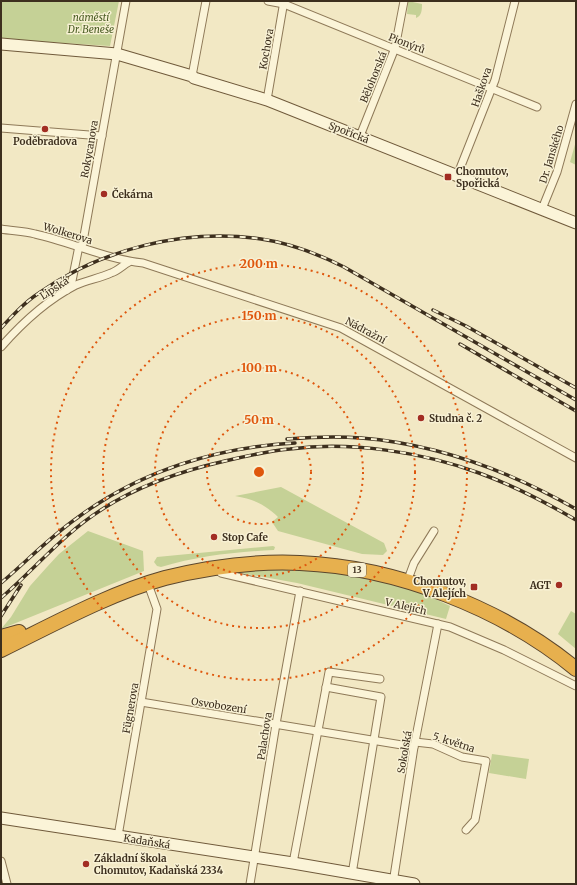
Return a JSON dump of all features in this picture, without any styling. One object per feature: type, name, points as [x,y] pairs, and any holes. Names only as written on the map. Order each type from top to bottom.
[{"type":"highway","name":"13","points":[[1,640],[113,588],[164,570],[202,562],[242,557],[300,555],[349,560],[408,578],[504,621],[527,634],[576,669]]},
{"type":"highway","name":"13","points":[[1,650],[78,612],[148,584],[204,569],[264,564],[300,563],[348,568],[440,584],[480,600],[530,626],[576,659]]},
{"type":"highway","points":[[1,637],[19,632]]},
{"type":"street","points":[[1,44],[117,54],[126,1]]},
{"type":"street","points":[[192,76],[206,1]]},
{"type":"street","name":"Pionýrů","points":[[268,1],[284,2],[378,43],[395,48],[537,107]]},
{"type":"street","name":"Bělohorská","points":[[360,136],[395,48],[404,1]]},
{"type":"street","name":"Haškova","points":[[457,176],[492,88],[515,1]]},
{"type":"street","name":"Kochova","points":[[267,100],[284,2]]},
{"type":"street","name":"Spořická","points":[[117,54],[267,100],[576,223]]},
{"type":"street","name":"Rokycanova","points":[[65,292],[72,281],[80,247],[117,54]]},
{"type":"street","name":"Dr. Janského","points":[[542,210],[557,172],[576,104]]},
{"type":"street","points":[[1,128],[102,136]]},
{"type":"street","name":"Wolkerova","points":[[1,229],[34,233],[129,262]]},
{"type":"street","name":"Lipská","points":[[1,347],[34,314],[65,292],[89,280],[111,274],[129,262]]},
{"type":"street","name":"Nádražní","points":[[129,262],[143,263],[341,328],[576,458]]},
{"type":"street","points":[[408,578],[434,531]]},
{"type":"street","name":"V Alejích","points":[[221,573],[450,627],[504,650],[576,686]]},
{"type":"street","name":"Fügnerova","points":[[118,836],[157,609],[148,584]]},
{"type":"street","name":"Palachova","points":[[250,884],[276,724],[300,591]]},
{"type":"street","name":"Sokolská","points":[[393,882],[415,745],[438,624]]},
{"type":"street","points":[[293,863],[329,672],[380,679]]},
{"type":"street","points":[[326,687],[381,697],[352,874]]},
{"type":"street","name":"Osvobození","points":[[141,702],[374,741],[415,745]]},
{"type":"street","name":"5. května","points":[[415,745],[433,744],[462,757],[486,761],[475,820],[466,830]]},
{"type":"street","name":"Kadaňská","points":[[1,818],[293,863],[393,882],[414,884]]},
{"type":"street","points":[[1,861],[7,884]]},
{"type":"green space","name":"náměstí Dr. Beneše","points":[[1,1],[119,1],[110,46],[1,39]]},
{"type":"green space","points":[[408,1],[422,4],[421,12],[418,17],[416,18],[416,15],[407,14]]},
{"type":"green space","points":[[576,141],[576,165],[570,162]]},
{"type":"green space","points":[[281,487],[384,543],[387,551],[383,555],[362,554],[278,531],[272,522],[278,517],[273,512],[263,505],[235,496]]},
{"type":"green space","points":[[88,531],[143,551],[144,571],[1,629],[11,617],[30,586],[59,554]]},
{"type":"green space","points":[[275,547],[274,550],[217,555],[161,567],[157,566],[154,562],[157,557]]},
{"type":"green space","points":[[279,569],[327,571],[364,576],[416,590],[450,606],[446,619],[297,583],[235,572]]},
{"type":"green space","points":[[571,611],[576,614],[576,649],[558,634]]},
{"type":"green space","points":[[492,754],[529,759],[526,779],[489,773]]},
{"type":"railway","points":[[1,328],[24,305],[39,293],[89,264],[116,254],[145,245],[174,240],[232,236],[261,239],[283,243],[304,250],[344,267],[576,400]]},
{"type":"railway","points":[[433,310],[466,326],[576,388]]},
{"type":"railway","points":[[460,344],[576,411]]},
{"type":"railway","points":[[287,439],[352,437],[418,446],[445,453],[499,471],[551,495],[576,509]]},
{"type":"railway","points":[[1,583],[67,525],[101,501],[127,487],[180,464],[208,456],[266,445],[295,443]]},
{"type":"railway","points":[[1,598],[74,530],[87,519],[115,501],[145,486],[176,474],[265,452],[337,446],[386,450],[434,459],[479,473],[516,488],[576,520]]},
{"type":"railway","points":[[1,616],[21,585]]},
{"type":"place","name":"Poděbradova","points":[[45,129]]},
{"type":"place","name":"Chomutov, Spořická","points":[[448,177]]},
{"type":"place","name":"Čekárna","points":[[104,194]]},
{"type":"place","name":"Studna č. 2","points":[[421,418]]},
{"type":"place","name":"Stop Cafe","points":[[214,537]]},
{"type":"place","name":"AGT","points":[[559,585]]},
{"type":"place","name":"Chomutov, V Alejích","points":[[474,587]]},
{"type":"place","name":"Základní škola Chomutov, Kadaňská 2334","points":[[86,864]]}]
